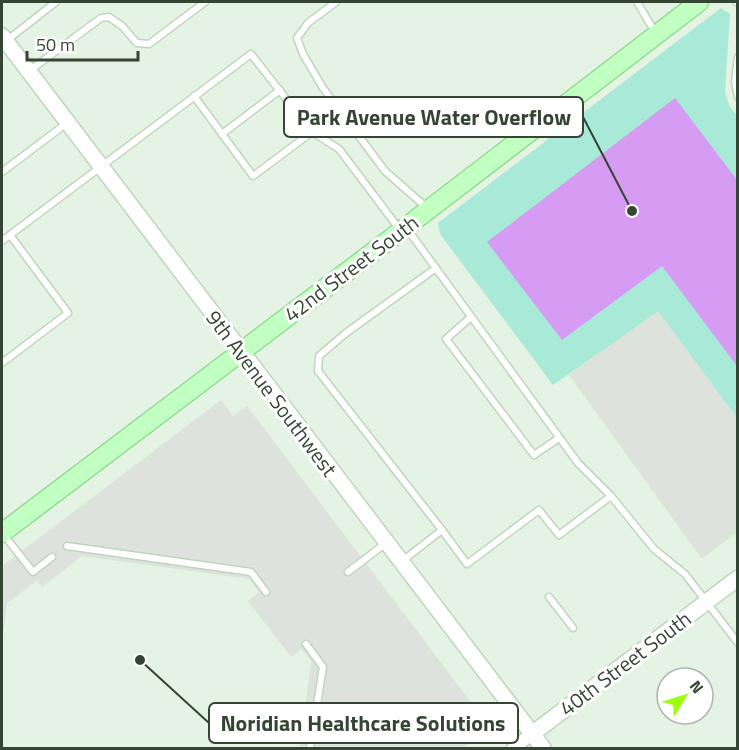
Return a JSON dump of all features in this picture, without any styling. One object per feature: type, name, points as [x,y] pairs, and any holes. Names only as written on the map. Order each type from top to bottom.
[{"type":"main road","name":"42nd Street South","points":[[2,532],[699,2]]},
{"type":"street","name":"9th Avenue Southwest","points":[[3,39],[543,748]]},
{"type":"street","name":"40th Street South","points":[[513,748],[738,578]]},
{"type":"lane","points":[[3,39],[56,2]]},
{"type":"lane","points":[[28,72],[101,18],[110,16],[137,44],[149,44],[205,2]]},
{"type":"lane","points":[[336,2],[308,23],[297,38],[303,54],[323,88],[385,171],[429,209]]},
{"type":"lane","points":[[637,2],[657,35]]},
{"type":"lane","points":[[2,241],[251,54],[312,132],[339,149],[436,268],[578,463],[611,496],[654,549],[685,574],[738,643]]},
{"type":"lane","points":[[738,57],[735,82],[738,97]]},
{"type":"lane","points":[[222,134],[280,90]]},
{"type":"lane","points":[[194,96],[253,176],[312,132]]},
{"type":"lane","points":[[2,172],[67,123]]},
{"type":"lane","points":[[2,363],[68,313],[10,235]]},
{"type":"lane","points":[[436,268],[346,333],[319,356],[318,371],[467,564],[539,510],[559,535],[611,496]]},
{"type":"lane","points":[[471,317],[446,339],[534,455],[559,438]]},
{"type":"lane","points":[[401,562],[442,530]]},
{"type":"lane","points":[[2,532],[33,572],[52,557]]},
{"type":"lane","points":[[348,572],[386,543]]},
{"type":"lane","points":[[67,546],[251,572],[266,592]]},
{"type":"lane","points":[[549,597],[573,628]]},
{"type":"lane","points":[[306,644],[323,667],[310,748]]},
{"type":"shaded area","points":[[721,8],[730,14],[725,91],[729,105],[738,117],[737,418],[658,312],[553,385],[440,234],[438,223]]},
{"type":"shaded area","points":[[675,98],[737,180],[737,366],[662,266],[562,340],[487,242]]},
{"type":"shaded area","points":[[658,311],[737,418],[737,532],[702,559],[569,375]]},
{"type":"shaded area","points":[[221,400],[233,416],[247,406],[476,709],[462,719],[477,738],[463,748],[300,748],[311,661],[302,649],[291,657],[248,601],[259,592],[249,579],[82,556],[42,587],[37,581],[7,603],[2,646],[2,566]]},
{"type":"place","name":"Park Avenue Water Overflow","points":[[632,211]]},
{"type":"place","name":"Noridian Healthcare Solutions","points":[[140,660]]}]
